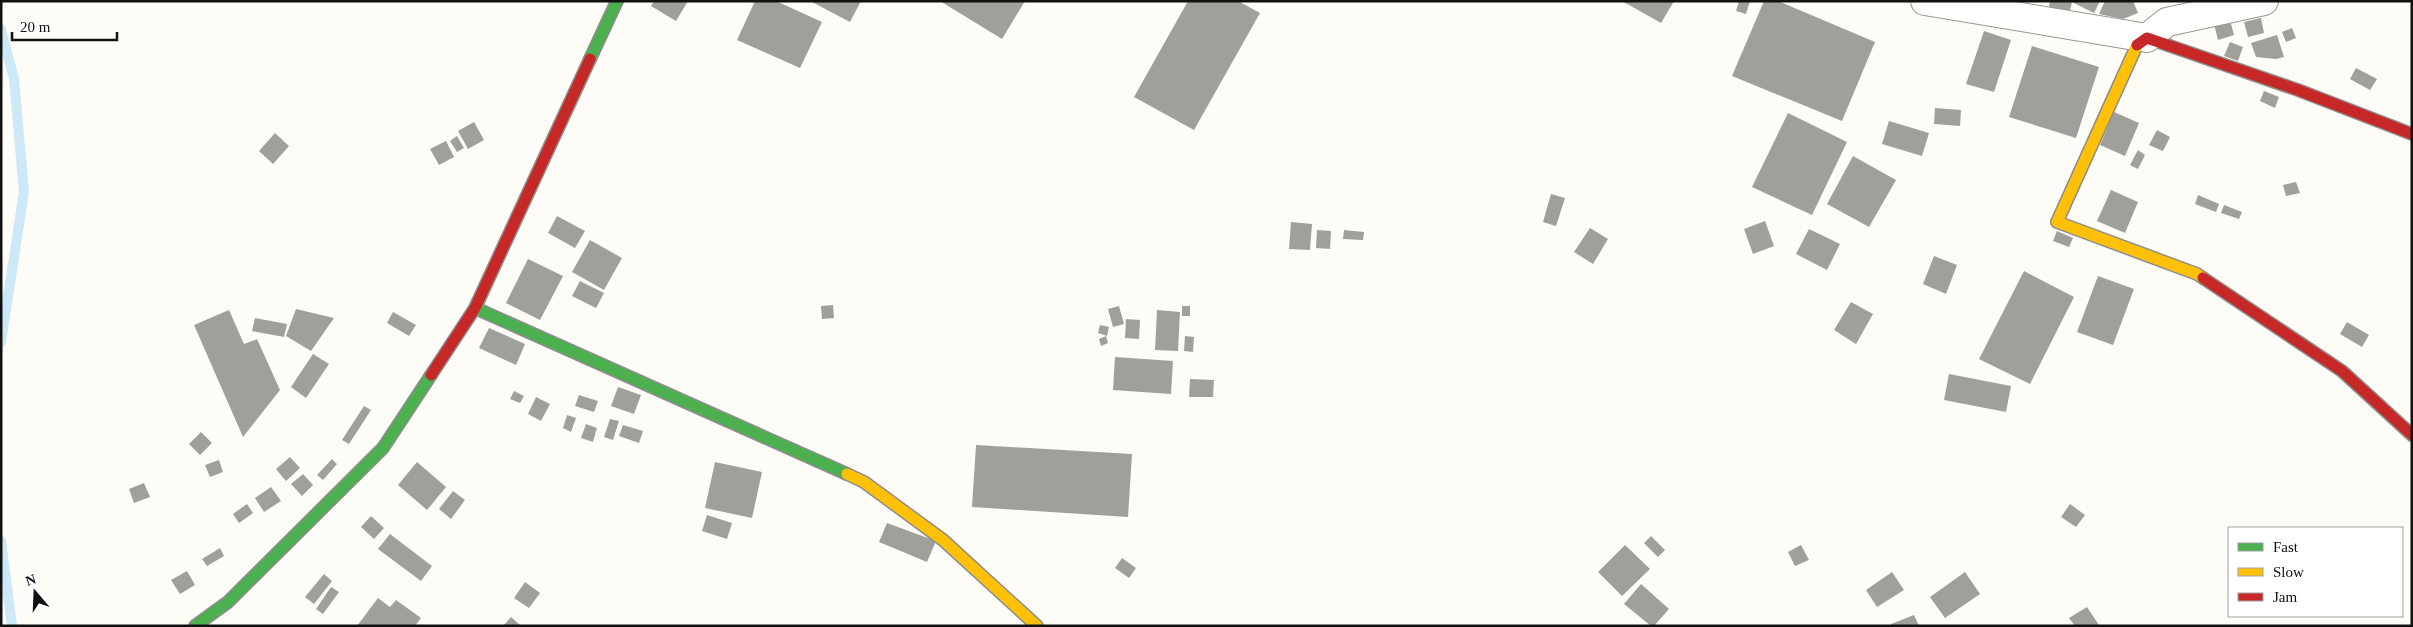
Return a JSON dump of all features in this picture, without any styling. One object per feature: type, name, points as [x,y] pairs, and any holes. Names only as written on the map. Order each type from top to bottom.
[{"type":"street","points":[[195,626],[228,602],[383,448],[475,308],[617,1]]},
{"type":"street","points":[[1925,1],[2148,38],[2298,90],[2412,134]]},
{"type":"street","points":[[2264,1],[2167,22],[2138,44],[2057,222],[2197,274],[2342,372],[2412,435]]},
{"type":"street","points":[[475,308],[864,482],[943,540],[1037,626]]},
{"type":"building","points":[[654,1],[688,1],[676,21],[651,6]]},
{"type":"building","points":[[755,1],[776,1],[822,22],[800,68],[737,40]]},
{"type":"building","points":[[810,1],[861,1],[850,22]]},
{"type":"building","points":[[940,1],[1025,1],[1002,39]]},
{"type":"building","points":[[1188,1],[1238,1],[1260,13],[1194,130],[1134,97]]},
{"type":"building","points":[[1622,1],[1674,1],[1661,23]]},
{"type":"building","points":[[1739,1],[1750,1],[1746,14],[1736,11]]},
{"type":"building","points":[[1764,1],[1778,1],[1875,42],[1842,121],[1732,76]]},
{"type":"building","points":[[2050,1],[2100,1],[2094,13],[2072,2],[2069,15],[2048,11]]},
{"type":"building","points":[[2105,1],[2133,1],[2138,13],[2123,19],[2099,14]]},
{"type":"building","points":[[2261,18],[2264,33],[2248,37],[2244,22]]},
{"type":"building","points":[[2230,20],[2234,35],[2218,40],[2214,24]]},
{"type":"building","points":[[2292,28],[2296,38],[2286,42],[2282,32]]},
{"type":"building","points":[[1984,31],[2011,40],[1994,92],[1966,84]]},
{"type":"building","points":[[2277,35],[2284,57],[2276,59],[2256,57],[2251,43]]},
{"type":"building","points":[[2230,42],[2243,47],[2238,61],[2224,56]]},
{"type":"building","points":[[2032,46],[2099,67],[2076,138],[2009,117]]},
{"type":"building","points":[[2356,68],[2377,79],[2370,90],[2350,79]]},
{"type":"building","points":[[2264,91],[2279,97],[2275,108],[2260,101]]},
{"type":"building","points":[[1935,108],[1961,110],[1960,126],[1934,124]]},
{"type":"building","points":[[2114,112],[2139,123],[2125,156],[2100,145]]},
{"type":"building","points":[[1788,113],[1847,142],[1812,215],[1752,187]]},
{"type":"building","points":[[1889,121],[1929,133],[1922,156],[1882,144]]},
{"type":"building","points":[[474,122],[484,140],[468,149],[458,131]]},
{"type":"building","points":[[2157,130],[2170,137],[2163,151],[2149,145]]},
{"type":"building","points":[[275,133],[289,146],[273,164],[259,151]]},
{"type":"building","points":[[457,136],[464,148],[457,152],[450,141]]},
{"type":"building","points":[[446,141],[454,157],[439,165],[430,149]]},
{"type":"building","points":[[2138,150],[2145,155],[2138,169],[2130,165]]},
{"type":"building","points":[[1853,156],[1896,180],[1869,227],[1827,204]]},
{"type":"building","points":[[2296,182],[2300,193],[2286,196],[2283,185]]},
{"type":"building","points":[[2111,190],[2138,202],[2125,233],[2097,221]]},
{"type":"building","points":[[1551,194],[1565,198],[1556,226],[1543,222]]},
{"type":"building","points":[[2198,195],[2219,204],[2216,212],[2195,204]]},
{"type":"building","points":[[2224,205],[2242,212],[2239,219],[2221,213]]},
{"type":"building","points":[[557,216],[585,231],[575,248],[548,233]]},
{"type":"building","points":[[1765,221],[1774,246],[1753,254],[1744,229]]},
{"type":"building","points":[[1291,222],[1312,224],[1310,250],[1289,249]]},
{"type":"building","points":[[1590,228],[1608,239],[1593,264],[1574,252]]},
{"type":"building","points":[[1809,229],[1840,244],[1827,270],[1796,254]]},
{"type":"building","points":[[1317,230],[1331,231],[1330,249],[1316,248]]},
{"type":"building","points":[[1344,230],[1364,232],[1363,240],[1343,239]]},
{"type":"building","points":[[2057,231],[2073,238],[2069,247],[2053,241]]},
{"type":"building","points":[[590,240],[622,258],[604,290],[572,272]]},
{"type":"building","points":[[1934,256],[1957,265],[1946,294],[1923,284]]},
{"type":"building","points":[[528,259],[563,276],[540,320],[506,303]]},
{"type":"building","points":[[2024,271],[2074,297],[2030,384],[1979,359]]},
{"type":"building","points":[[2098,276],[2134,289],[2113,345],[2077,332]]},
{"type":"building","points":[[580,281],[604,293],[596,308],[572,296]]},
{"type":"building","points":[[1851,302],[1873,314],[1856,344],[1834,330]]},
{"type":"building","points":[[833,305],[834,318],[822,319],[821,306]]},
{"type":"building","points":[[1119,306],[1124,324],[1113,327],[1108,309]]},
{"type":"building","points":[[1182,306],[1190,306],[1190,316],[1182,316]]},
{"type":"building","points":[[296,309],[334,318],[311,351],[286,336]]},
{"type":"building","points":[[229,310],[244,344],[257,339],[280,390],[243,437],[194,325]]},
{"type":"building","points":[[1157,310],[1180,312],[1178,351],[1155,350]]},
{"type":"building","points":[[393,312],[416,325],[409,336],[387,323]]},
{"type":"building","points":[[255,318],[287,324],[284,337],[252,331]]},
{"type":"building","points":[[1126,319],[1140,320],[1139,339],[1125,338]]},
{"type":"building","points":[[2347,322],[2369,335],[2362,347],[2340,334]]},
{"type":"building","points":[[1100,325],[1109,327],[1107,336],[1098,333]]},
{"type":"building","points":[[489,328],[525,344],[516,365],[479,348]]},
{"type":"building","points":[[1106,336],[1108,343],[1101,346],[1099,339]]},
{"type":"building","points":[[1185,336],[1194,337],[1193,352],[1184,351]]},
{"type":"building","points":[[313,354],[329,364],[306,398],[291,387]]},
{"type":"building","points":[[1115,357],[1173,361],[1171,394],[1113,390]]},
{"type":"building","points":[[1949,374],[2011,386],[2006,412],[1944,400]]},
{"type":"building","points":[[1190,379],[1214,380],[1213,397],[1189,397]]},
{"type":"building","points":[[618,387],[641,395],[634,414],[611,406]]},
{"type":"building","points":[[514,391],[524,396],[520,403],[510,399]]},
{"type":"building","points":[[579,395],[598,401],[594,412],[575,406]]},
{"type":"building","points":[[536,397],[550,404],[541,421],[528,414]]},
{"type":"building","points":[[364,406],[371,410],[349,444],[342,440]]},
{"type":"building","points":[[567,415],[576,418],[571,432],[563,428]]},
{"type":"building","points":[[610,419],[619,421],[613,440],[604,437]]},
{"type":"building","points":[[586,424],[597,428],[593,442],[581,438]]},
{"type":"building","points":[[623,425],[643,431],[639,443],[619,436]]},
{"type":"building","points":[[201,432],[212,443],[200,455],[189,444]]},
{"type":"building","points":[[976,445],[1132,454],[1128,517],[972,507]]},
{"type":"building","points":[[290,457],[300,468],[286,481],[276,469]]},
{"type":"building","points":[[332,459],[337,464],[323,480],[317,475]]},
{"type":"building","points":[[219,460],[223,472],[210,477],[205,465]]},
{"type":"building","points":[[417,462],[446,487],[427,510],[398,485]]},
{"type":"building","points":[[715,462],[762,472],[752,518],[705,508]]},
{"type":"building","points":[[303,474],[313,485],[302,496],[291,484]]},
{"type":"building","points":[[144,483],[150,497],[134,503],[129,489]]},
{"type":"building","points":[[271,487],[281,501],[264,512],[255,498]]},
{"type":"building","points":[[453,491],[465,500],[451,519],[439,509]]},
{"type":"building","points":[[247,504],[253,513],[239,523],[233,514]]},
{"type":"building","points":[[2070,504],[2085,515],[2076,527],[2061,517]]},
{"type":"building","points":[[707,515],[732,523],[727,539],[702,531]]},
{"type":"building","points":[[371,516],[384,528],[374,539],[361,527]]},
{"type":"building","points":[[887,523],[936,541],[927,562],[879,542]]},
{"type":"building","points":[[390,534],[432,566],[421,581],[378,549]]},
{"type":"building","points":[[1651,536],[1665,550],[1658,557],[1644,543]]},
{"type":"building","points":[[1625,545],[1650,569],[1622,596],[1598,572]]},
{"type":"building","points":[[1801,545],[1809,560],[1795,566],[1788,552]]},
{"type":"building","points":[[220,548],[224,556],[207,566],[202,559]]},
{"type":"building","points":[[1122,558],[1136,568],[1129,578],[1115,568]]},
{"type":"building","points":[[187,571],[195,585],[180,594],[171,580]]},
{"type":"building","points":[[1892,572],[1904,590],[1877,607],[1866,590]]},
{"type":"building","points":[[1965,572],[1980,594],[1945,618],[1930,597]]},
{"type":"building","points":[[324,574],[332,581],[314,604],[305,597]]},
{"type":"building","points":[[525,582],[540,593],[529,608],[514,598]]},
{"type":"building","points":[[1641,584],[1669,609],[1654,626],[1651,626],[1624,604]]},
{"type":"building","points":[[331,587],[339,592],[323,614],[316,609]]},
{"type":"building","points":[[378,598],[390,607],[396,600],[421,618],[415,626],[357,626]]},
{"type":"building","points":[[2087,607],[2099,625],[2075,626],[2069,618]]},
{"type":"building","points":[[1914,615],[1919,626],[1891,626],[1891,624]]},
{"type":"building","points":[[511,617],[521,626],[503,626]]},
{"type":"waterway","points":[[1,29],[14,79],[24,192],[1,342]]},
{"type":"waterway","points":[[1,541],[12,626]]},
{"type":"traffic: fast","points":[[590,59],[617,1]]},
{"type":"traffic: fast","points":[[475,308],[847,474]]},
{"type":"traffic: fast","points":[[195,626],[228,602],[383,448],[431,375]]},
{"type":"traffic: slow","points":[[2137,45],[2057,222],[2197,274],[2203,278]]},
{"type":"traffic: slow","points":[[847,474],[864,482],[943,540],[1037,626]]},
{"type":"traffic: jam","points":[[2137,45],[2147,38],[2298,90],[2412,134]]},
{"type":"traffic: jam","points":[[431,375],[475,308],[590,59]]},
{"type":"traffic: jam","points":[[2203,278],[2342,371],[2412,435]]}]
